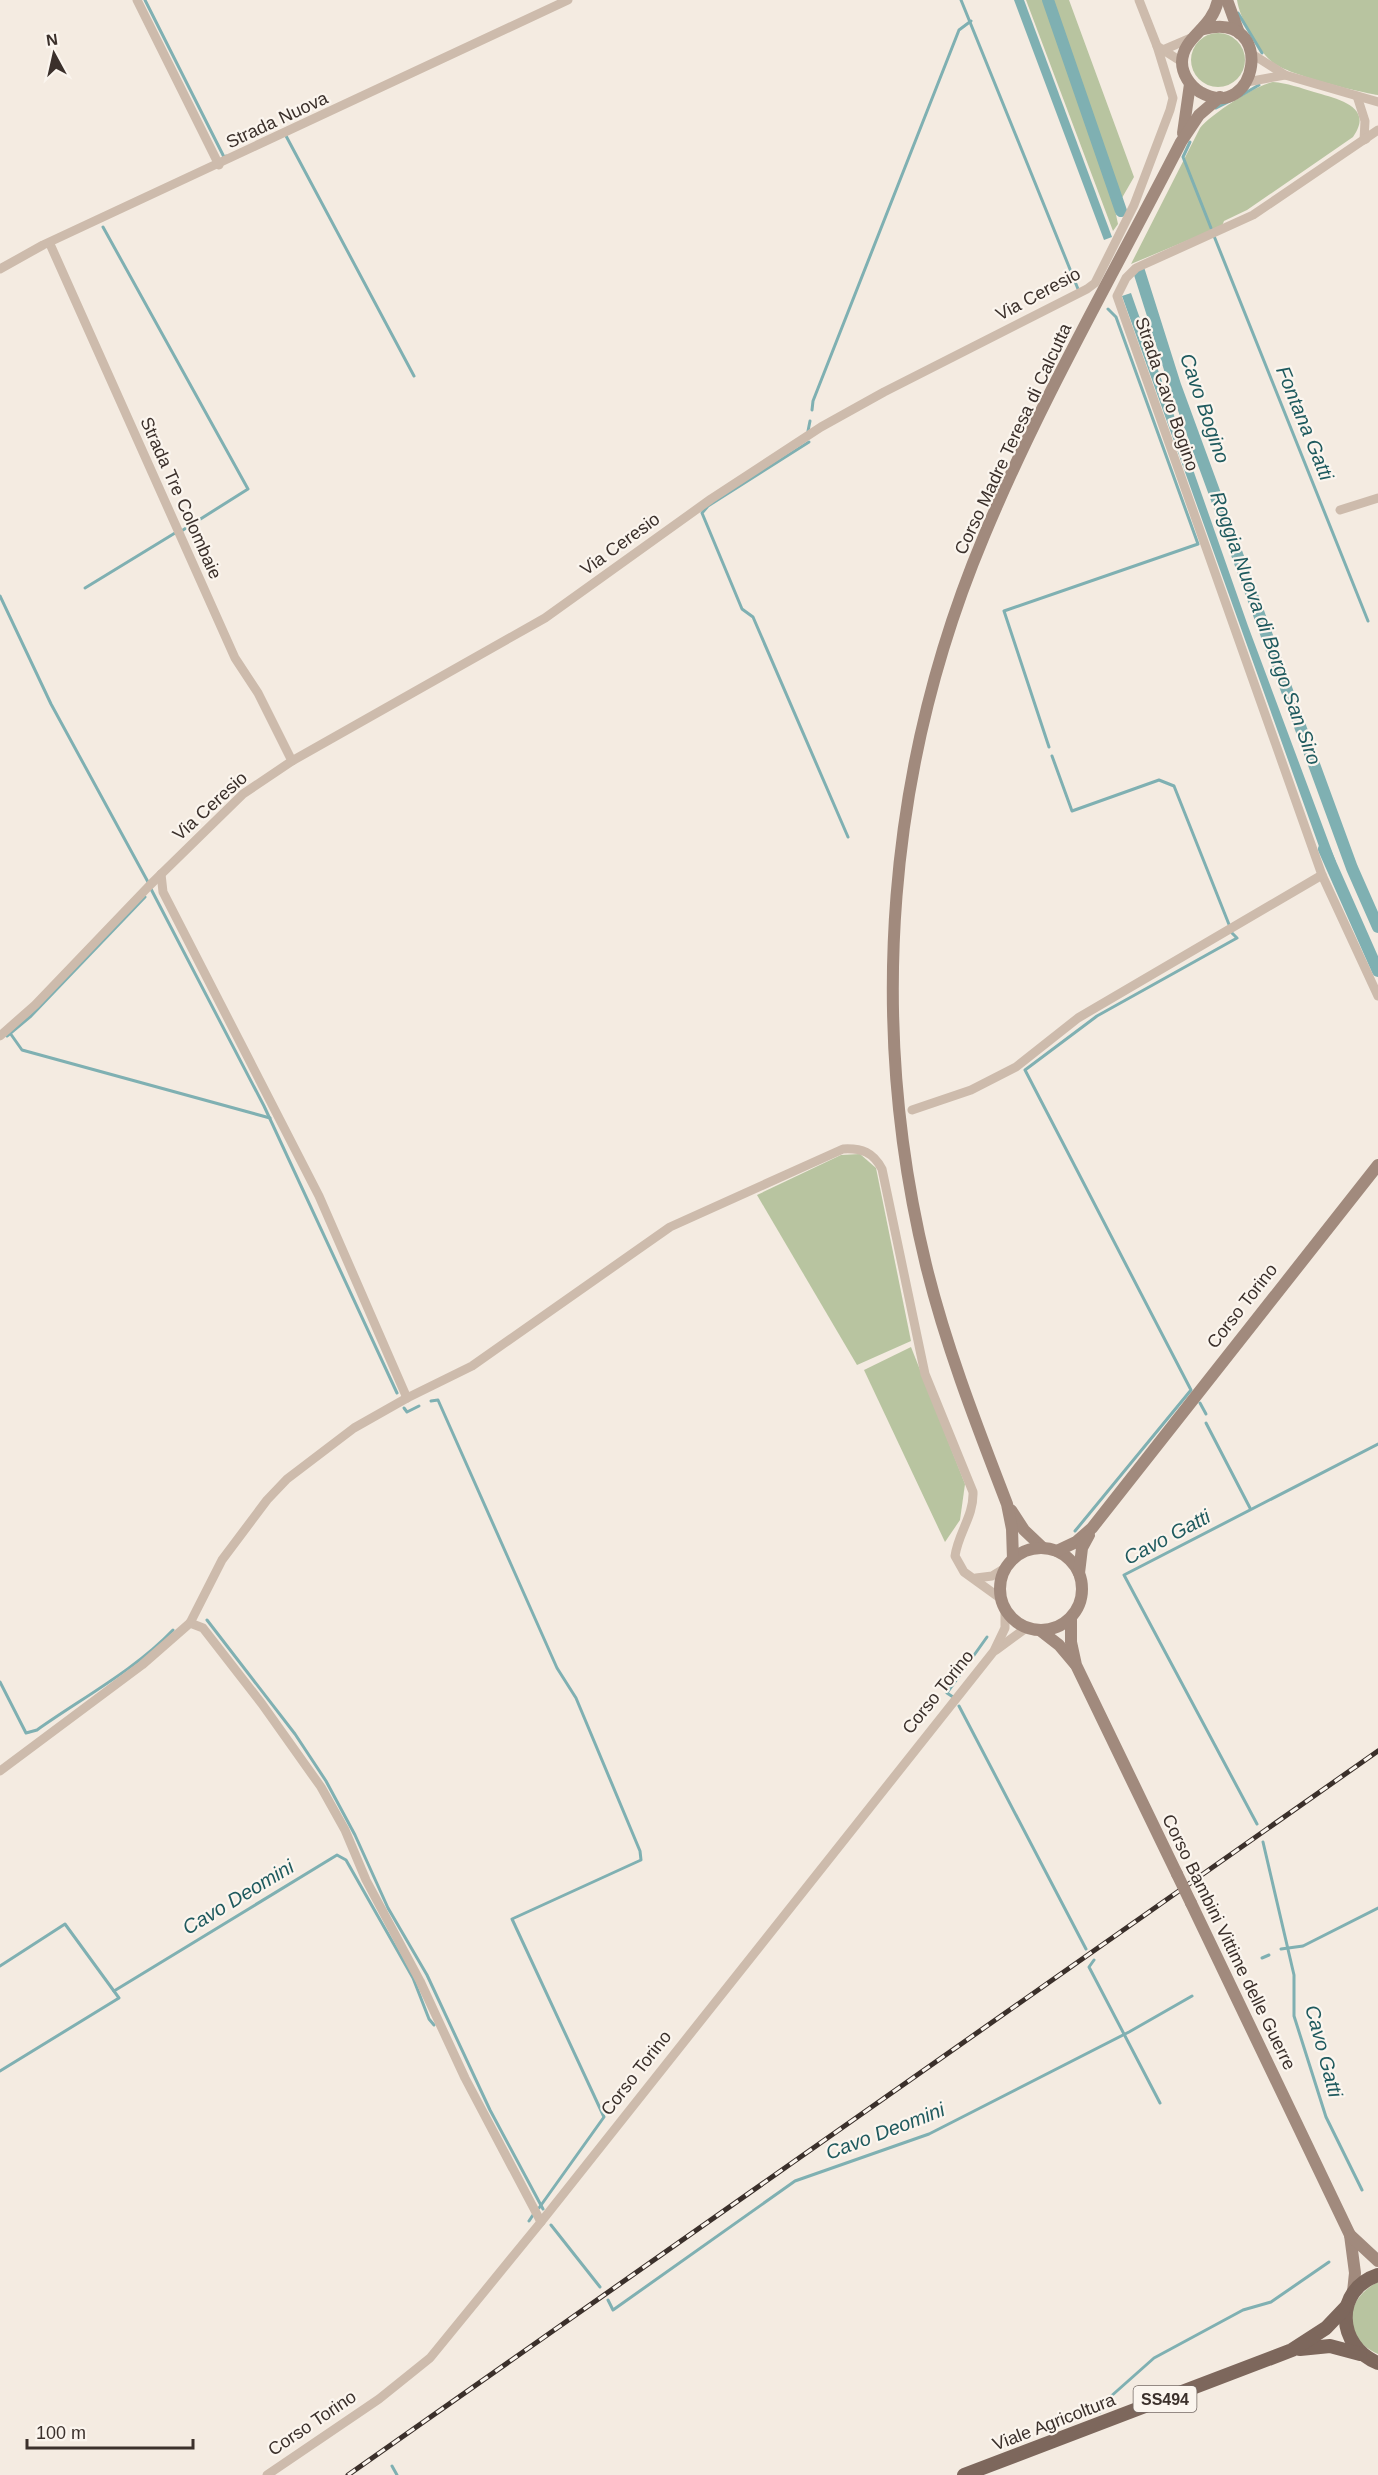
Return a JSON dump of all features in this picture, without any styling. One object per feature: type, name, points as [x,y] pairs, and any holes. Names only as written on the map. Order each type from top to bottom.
[{"type":"main road","points":[[1218,0],[1216,11],[1204,29],[1192,38],[1185,49],[1182,62],[1190,84],[1204,94],[1220,97],[1235,93],[1247,82],[1253,69],[1252,54],[1247,42],[1239,33],[1227,0]]},
{"type":"main road","points":[[1204,29],[1222,27],[1239,33]]},
{"type":"main road","name":"Corso Madre Teresa di Calcutta","points":[[1181,142],[1190,84]]},
{"type":"main road","name":"Corso Madre Teresa di Calcutta","points":[[1007,1504],[946,1337],[911,1195],[901,1121],[892,1012],[895,899],[904,821],[931,689],[984,536],[1039,418],[1181,142],[1199,115],[1220,97]]},
{"type":"main road","name":"Corso Torino","points":[[1057,1551],[1076,1542],[1092,1528],[1378,1165]]},
{"type":"main road","points":[[1007,1504],[1024,1530],[1044,1548]]},
{"type":"main road","points":[[1007,1504],[1012,1529],[1009,1564],[1000,1584],[1000,1598],[1005,1611],[1014,1621],[1026,1628],[1041,1631],[1057,1627],[1071,1618]]},
{"type":"main road","name":"Corso Torino","points":[[1079,1573],[1082,1548],[1092,1528]]},
{"type":"main road","points":[[1009,1564],[1027,1551],[1044,1548],[1057,1551],[1070,1560],[1079,1573],[1082,1597],[1071,1618],[1071,1642],[1076,1665]]},
{"type":"main road","points":[[1041,1631],[1059,1645],[1076,1665]]},
{"type":"main road","name":"Corso Bambini Vittime delle Guerre","points":[[1076,1665],[1350,2235],[1355,2272],[1353,2292]]},
{"type":"main road","name":"Corso Bambini Vittime delle Guerre","points":[[1350,2235],[1378,2261]]},
{"type":"main road","points":[[1353,2292],[1367,2279],[1378,2275]]},
{"type":"main road","name":"Viale Agricoltura","points":[[964,2475],[1292,2350],[1326,2328],[1346,2307],[1353,2292]]},
{"type":"main road","points":[[1346,2307],[1347,2334],[1362,2355]]},
{"type":"main road","name":"Viale Agricoltura","points":[[1292,2350],[1330,2346],[1362,2355],[1378,2363]]},
{"type":"street","points":[[137,0],[219,165]]},
{"type":"street","name":"Strada Nuova","points":[[0,268],[568,0]]},
{"type":"street","points":[[1139,0],[1160,48],[1182,62]]},
{"type":"street","points":[[1160,48],[1192,38]]},
{"type":"street","name":"Via Ceresio","points":[[0,1036],[35,1005],[161,874],[243,794],[292,761],[545,618],[711,499],[821,427],[1095,283],[1134,205],[1170,110],[1173,98],[1160,48]]},
{"type":"street","points":[[1252,54],[1285,75],[1378,102]]},
{"type":"street","points":[[1247,82],[1285,75]]},
{"type":"street","points":[[1357,96],[1365,121],[1364,140],[1378,135]]},
{"type":"street","name":"Strada Cavo Bogino","points":[[1378,130],[1253,215],[1136,268],[1126,278],[1117,296],[1322,875],[1378,996]]},
{"type":"street","name":"Strada Tre Colombaie","points":[[50,244],[235,658],[258,693],[292,761]]},
{"type":"street","points":[[1340,510],[1378,498]]},
{"type":"street","points":[[161,874],[163,892],[319,1196],[407,1398]]},
{"type":"street","points":[[912,1110],[970,1090],[1016,1067],[1078,1018],[1322,875]]},
{"type":"street","points":[[0,1771],[142,1665],[190,1623],[222,1560],[247,1523],[287,1479],[354,1428],[407,1398],[472,1366],[670,1227],[843,1149],[866,1151],[875,1157],[884,1178],[926,1374],[970,1482],[973,1502],[956,1556],[964,1572],[976,1578],[1000,1598]]},
{"type":"street","points":[[976,1578],[992,1576],[1009,1564]]},
{"type":"street","name":"Corso Torino","points":[[267,2475],[379,2399],[422,2365],[542,2222],[994,1651],[1005,1628],[1005,1611]]},
{"type":"street","points":[[190,1623],[203,1628],[321,1787],[345,1830],[366,1881],[420,1981],[465,2078],[542,2222]]},
{"type":"street","name":"Corso Torino","points":[[994,1651],[1026,1628]]},
{"type":"green space","points":[[1026,0],[1069,0],[1134,177],[1115,210],[1118,224],[1113,231]]},
{"type":"green space","points":[[1237,0],[1378,0],[1378,95],[1322,82],[1290,71],[1271,61],[1254,41],[1241,16]]},
{"type":"green space","points":[[1218,33],[1228,35],[1237,41],[1243,50],[1245,60],[1243,70],[1237,79],[1228,85],[1218,87],[1208,85],[1199,79],[1193,70],[1191,60],[1193,50],[1199,41],[1208,35]]},
{"type":"green space","points":[[1273,82],[1323,95],[1350,106],[1359,118],[1359,126],[1353,137],[1247,210],[1224,221],[1222,226],[1131,264],[1200,128],[1234,101],[1256,88]]},
{"type":"green space","points":[[860,1154],[876,1168],[911,1341],[857,1365],[757,1195],[841,1155]]},
{"type":"green space","points":[[911,1347],[965,1484],[960,1520],[945,1542],[864,1370]]},
{"type":"green space","points":[[1378,2282],[1378,2354],[1366,2347],[1358,2338],[1351,2318],[1358,2298]]},
{"type":"water","points":[[1014,0],[1024,0],[1112,237],[1104,240]]},
{"type":"water","points":[[1131,293],[1248,626],[1336,862],[1326,866],[1122,296]]},
{"type":"waterway","points":[[145,0],[224,157],[226,156]]},
{"type":"waterway","points":[[961,0],[1078,289]]},
{"type":"waterway","name":"Cavo Bogino","points":[[1048,0],[1121,211]]},
{"type":"waterway","name":"Fontana Gatti","points":[[1238,13],[1262,53]]},
{"type":"waterway","points":[[812,410],[813,401],[959,30],[971,21]]},
{"type":"waterway","name":"Fontana Gatti","points":[[1240,96],[1259,85]]},
{"type":"waterway","name":"Fontana Gatti","points":[[1216,108],[1234,99]]},
{"type":"waterway","points":[[285,134],[414,376]]},
{"type":"waterway","name":"Fontana Gatti","points":[[1190,142],[1183,157],[1211,228]]},
{"type":"waterway","points":[[103,227],[248,489],[183,530]]},
{"type":"waterway","name":"Fontana Gatti","points":[[1214,236],[1368,621]]},
{"type":"waterway","name":"Cavo Bogino","points":[[1139,271],[1175,385],[1352,868],[1378,927]]},
{"type":"waterway","points":[[1049,747],[1004,611],[1198,544],[1116,317],[1108,309]]},
{"type":"waterway","points":[[808,431],[810,421]]},
{"type":"waterway","points":[[809,442],[708,506],[702,513],[742,609],[753,617],[848,837]]},
{"type":"waterway","points":[[85,588],[175,533]]},
{"type":"waterway","points":[[0,596],[51,704],[148,882]]},
{"type":"waterway","points":[[1052,756],[1072,811],[1159,780],[1174,786],[1230,927]]},
{"type":"waterway","name":"Roggia Nuova di Borgo San Siro","points":[[1324,849],[1378,971]]},
{"type":"waterway","points":[[151,889],[264,1106],[397,1393]]},
{"type":"waterway","points":[[7,1036],[31,1016],[145,897]]},
{"type":"waterway","points":[[1075,1531],[1191,1390],[1025,1070],[1097,1016],[1237,938],[1232,933]]},
{"type":"waterway","points":[[10,1033],[22,1050],[270,1118]]},
{"type":"waterway","points":[[431,1401],[438,1400],[557,1668],[576,1698],[640,1851],[641,1860],[512,1919],[604,2117],[539,2208]]},
{"type":"waterway","points":[[1200,1403],[1206,1414]]},
{"type":"waterway","points":[[404,1408],[407,1412],[419,1406]]},
{"type":"waterway","points":[[1206,1423],[1250,1508]]},
{"type":"waterway","name":"Cavo Gatti","points":[[1257,1824],[1124,1575],[1378,1444]]},
{"type":"waterway","points":[[207,1620],[295,1734],[326,1781],[355,1835],[388,1908],[427,1975],[490,2110],[543,2209]]},
{"type":"waterway","points":[[0,1682],[26,1733],[37,1730],[125,1671],[173,1630]]},
{"type":"waterway","points":[[953,1697],[947,1693],[987,1637]]},
{"type":"waterway","points":[[959,1706],[1086,1949]]},
{"type":"waterway","name":"Cavo Gatti","points":[[1263,1842],[1294,1975],[1294,2016],[1326,2117],[1362,2190]]},
{"type":"waterway","name":"Cavo Deomini","points":[[114,1991],[337,1855],[346,1860],[413,1978],[429,2019],[434,2025]]},
{"type":"waterway","name":"Cavo Deomini","points":[[1281,1949],[1303,1946],[1378,1908]]},
{"type":"waterway","points":[[0,1966],[65,1924],[119,1998],[0,2071]]},
{"type":"waterway","name":"Cavo Deomini","points":[[1262,1958],[1269,1955]]},
{"type":"waterway","name":"Cavo Deomini","points":[[1094,1960],[1089,1967],[1160,2103]]},
{"type":"waterway","name":"Cavo Deomini","points":[[608,2300],[613,2310],[795,2181],[929,2134],[1129,2032],[1192,1996]]},
{"type":"waterway","points":[[529,2221],[533,2215]]},
{"type":"waterway","name":"Cavo Deomini","points":[[551,2225],[600,2287]]},
{"type":"waterway","name":"Cavo Gatti","points":[[1100,2412],[1100,2406],[1154,2358],[1243,2310],[1271,2302],[1329,2262]]},
{"type":"waterway","points":[[392,2466],[397,2475]]},
{"type":"railway","points":[[348,2475],[1378,1751]]}]
